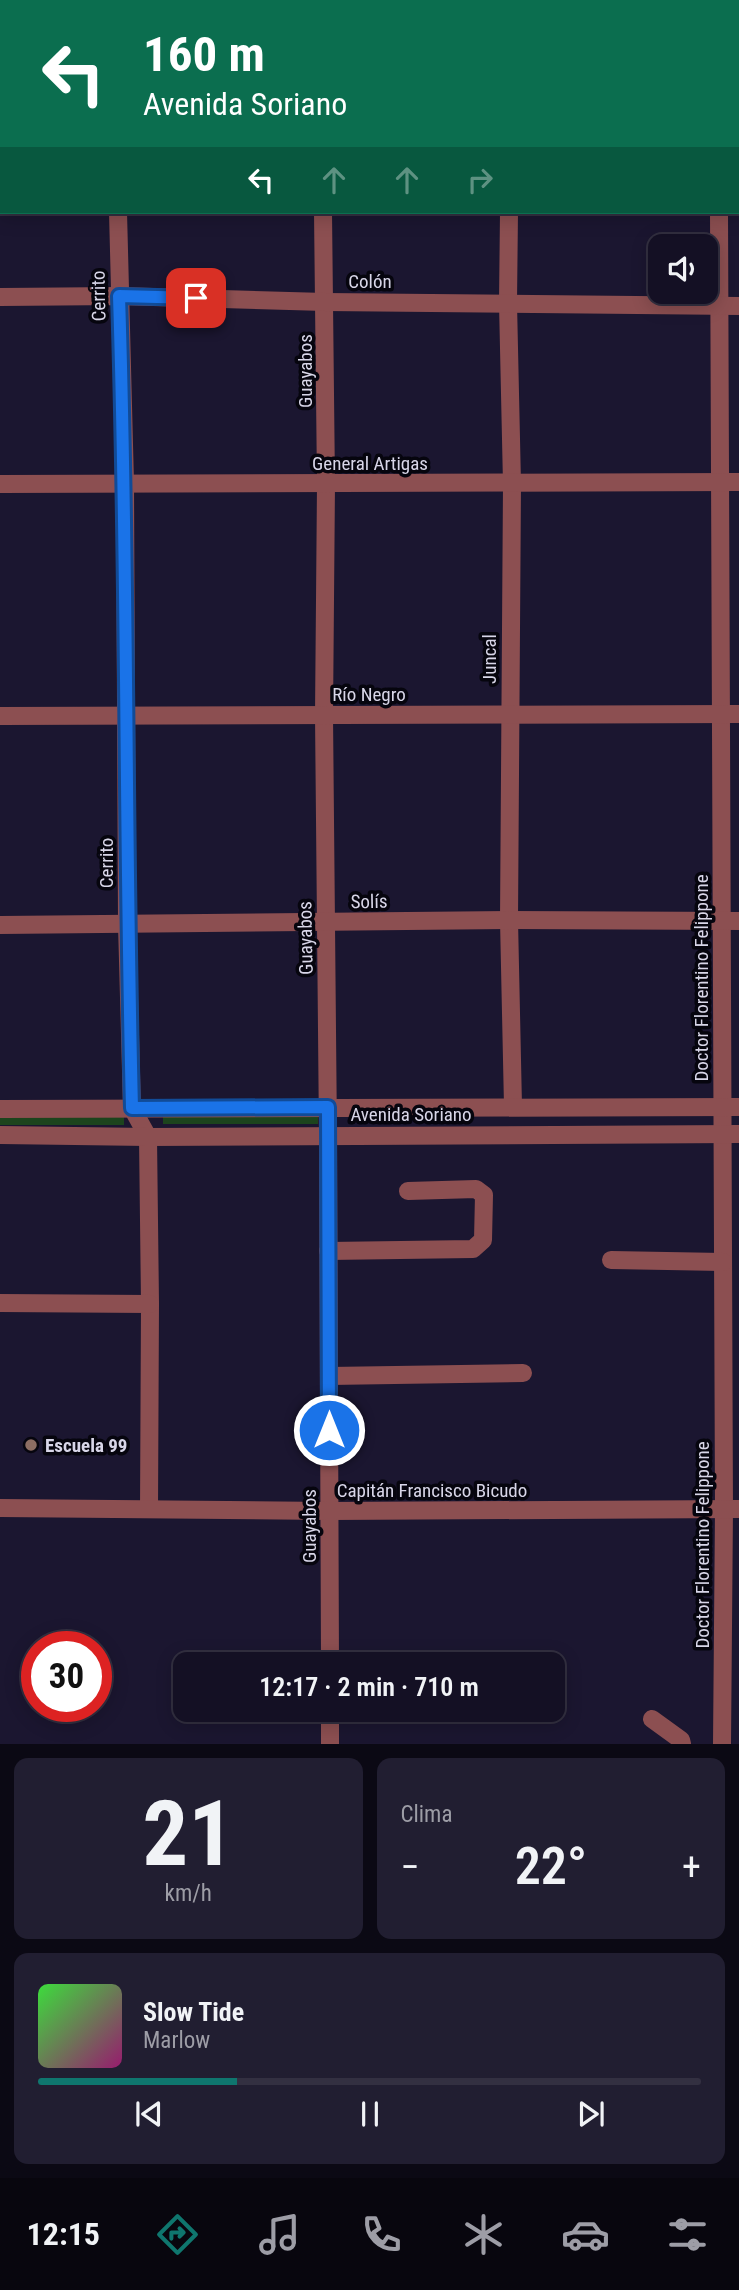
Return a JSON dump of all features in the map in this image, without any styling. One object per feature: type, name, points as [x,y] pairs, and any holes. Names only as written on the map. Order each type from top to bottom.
[{"type":"street","name":"Cerrito","points":[[118,214],[125,483],[127,923],[132,1108],[148,1137],[149,1509]]},
{"type":"street","name":"Guayabos","points":[[323,214],[330,1652]]},
{"type":"street","name":"Juncal","points":[[509,214],[512,484],[509,920],[513,1107]]},
{"type":"street","name":"Doctor Florentino Felippone","points":[[719,214],[720,482],[730,714],[731,921],[731,1208],[723,1262],[731,1374],[732,1509],[722,1744]]},
{"type":"street","name":"Colón","points":[[0,297],[119,296],[325,302],[739,306]]},
{"type":"street","name":"General Artigas","points":[[0,484],[739,482]]},
{"type":"street","name":"Río Negro","points":[[0,716],[730,714]]},
{"type":"street","name":"Solís","points":[[0,925],[509,920],[731,921]]},
{"type":"street","name":"Avenida Soriano","points":[[0,1109],[731,1108]]},
{"type":"street","name":"Avenida Soriano","points":[[0,1135],[148,1137],[731,1134]]},
{"type":"street","points":[[328,1251],[473,1249],[483,1240],[484,1195],[476,1189],[408,1191]]},
{"type":"street","points":[[611,1260],[723,1262]]},
{"type":"street","points":[[0,1303],[150,1304]]},
{"type":"street","points":[[329,1376],[523,1373]]},
{"type":"street","name":"Capitán Francisco Bicudo","points":[[0,1508],[330,1511],[732,1509]]},
{"type":"street","points":[[652,1719],[681,1740],[682,1744]]},
{"type":"street","points":[[330,1722],[330,1744]]},
{"type":"green space","points":[[163,1114],[318,1115],[318,1124],[163,1124]]},
{"type":"green space","points":[[124,1115],[124,1125],[0,1125],[0,1116]]},
{"type":"place","name":"Escuela 99","points":[[31,1445]]},
{"type":"route","points":[[196,298],[119,296],[125,483],[127,923],[132,1108],[328,1107],[329,1430]]}]
